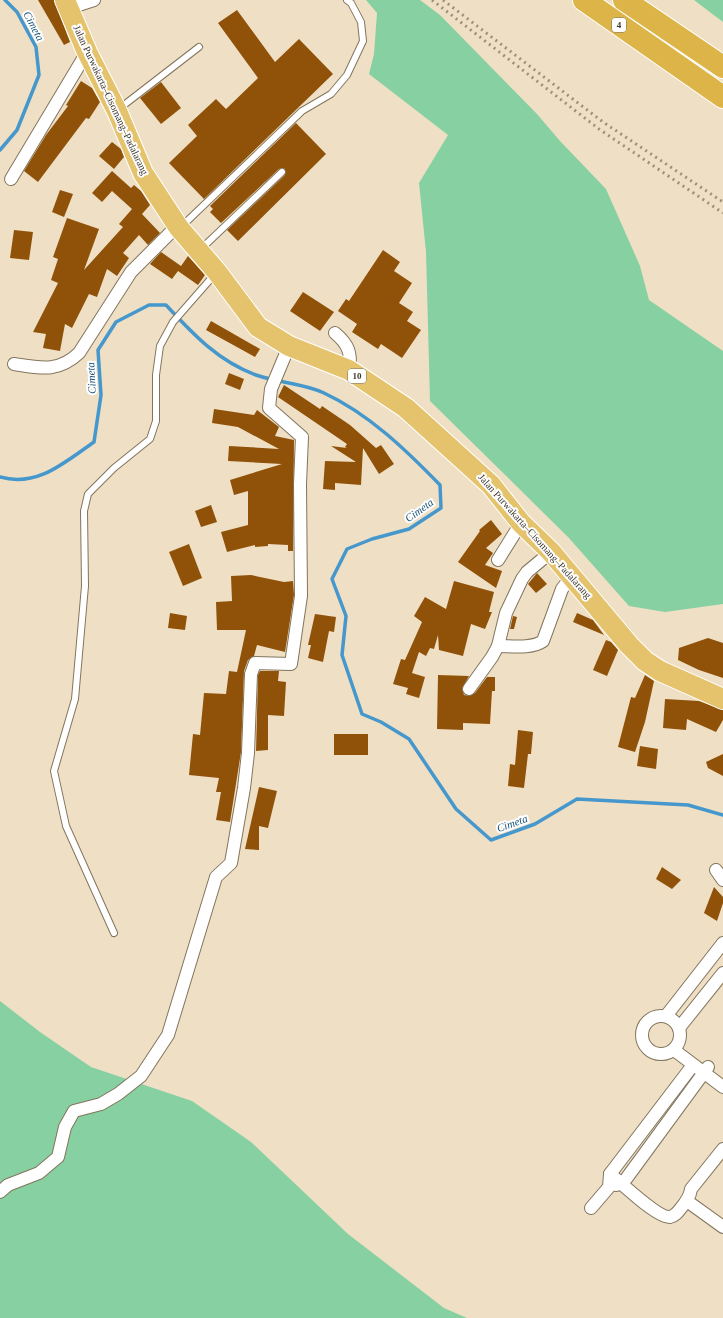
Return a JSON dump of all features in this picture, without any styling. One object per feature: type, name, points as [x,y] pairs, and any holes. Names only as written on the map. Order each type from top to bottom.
[{"type":"highway","name":"4","points":[[584,0],[723,97]]},
{"type":"highway","name":"4","points":[[624,0],[723,67]]},
{"type":"highway","name":"Jalan Purwakarta–Cisomang–Padalarang","points":[[67,4],[87,52],[117,111],[143,173],[178,227],[217,272],[258,327],[289,346],[349,370],[406,408],[491,485],[521,523],[551,552],[629,645],[645,660],[660,671],[723,698]]},
{"type":"street","points":[[67,4],[94,0]]},
{"type":"street","points":[[11,179],[87,52]]},
{"type":"street","points":[[14,364],[50,368],[60,367],[69,362],[79,353],[131,272],[178,227]]},
{"type":"street","points":[[334,333],[346,343],[349,349],[351,362],[349,370]]},
{"type":"street","points":[[0,1192],[8,1185],[40,1173],[58,1157],[65,1127],[74,1111],[101,1104],[118,1094],[141,1076],[168,1035],[216,877],[231,863],[246,772],[251,674],[254,663],[291,664],[301,610],[300,484],[302,437],[269,408],[271,389],[289,346]]},
{"type":"street","points":[[498,560],[521,523]]},
{"type":"street","points":[[469,689],[498,646],[506,613],[522,579],[527,572],[551,552]]},
{"type":"street","points":[[498,646],[537,644],[543,641],[562,589],[572,576]]},
{"type":"street","points":[[666,1016],[723,943]]},
{"type":"street","points":[[679,1028],[723,973]]},
{"type":"street","points":[[660,1016],[666,1016],[672,1019],[679,1028],[680,1040],[676,1048],[663,1054],[651,1052],[643,1043],[642,1031],[649,1020],[660,1016]]},
{"type":"street","points":[[676,1048],[693,1065],[723,1078]]},
{"type":"street","points":[[676,1048],[706,1070],[723,1087]]},
{"type":"street","points":[[609,1187],[610,1174],[693,1065]]},
{"type":"street","points":[[591,1208],[609,1187],[623,1183],[706,1070]]},
{"type":"street","points":[[610,1174],[623,1183],[656,1213],[666,1217],[676,1214],[689,1198],[691,1189],[722,1156]]},
{"type":"street","points":[[689,1198],[723,1227]]},
{"type":"lane","points":[[178,227],[296,116],[331,94],[347,75],[363,41],[361,22],[351,3],[347,0]]},
{"type":"lane","points":[[117,111],[199,48]]},
{"type":"lane","points":[[199,252],[282,172]]},
{"type":"lane","points":[[114,934],[66,826],[54,771],[75,698],[85,586],[84,511],[88,494],[114,468],[150,439],[156,421],[156,374],[160,346],[173,322],[217,272]]},
{"type":"green space","points":[[366,0],[420,0],[440,15],[537,114],[560,141],[606,189],[640,266],[649,300],[723,351],[723,604],[665,612],[629,606],[568,537],[430,401],[426,252],[419,183],[448,135],[369,74],[374,54],[377,13]]},
{"type":"green space","points":[[694,0],[723,0],[723,22]]},
{"type":"green space","points":[[0,1001],[40,1032],[91,1067],[192,1101],[251,1142],[348,1234],[444,1308],[467,1318],[0,1318]]},
{"type":"building","points":[[38,0],[54,0],[70,42],[64,45]]},
{"type":"building","points":[[237,10],[275,62],[299,39],[333,74],[204,199],[169,163],[197,136],[188,125],[216,99],[226,109],[258,78],[218,23]]},
{"type":"building","points":[[81,81],[92,88],[100,102],[89,119],[86,118],[38,182],[24,171],[46,135],[68,106],[66,105]]},
{"type":"building","points":[[161,82],[181,108],[161,124],[140,98]]},
{"type":"building","points":[[296,123],[326,154],[238,241],[227,230],[285,175],[285,169],[279,169],[221,223],[210,212],[213,209],[210,206]]},
{"type":"building","points":[[112,142],[121,149],[124,157],[114,169],[99,156]]},
{"type":"building","points":[[112,171],[131,188],[134,185],[141,191],[150,205],[142,214],[160,233],[148,245],[139,235],[123,253],[129,258],[117,276],[107,269],[97,297],[89,294],[72,328],[65,324],[60,351],[43,348],[46,334],[33,332],[58,283],[51,280],[58,259],[53,257],[67,218],[99,229],[84,270],[123,227],[119,224],[132,209],[112,191],[102,202],[92,193]]},
{"type":"building","points":[[60,190],[73,194],[64,217],[52,212]]},
{"type":"building","points":[[14,230],[33,232],[29,260],[10,258]]},
{"type":"building","points":[[383,250],[400,262],[394,271],[412,283],[399,303],[413,312],[407,321],[421,330],[402,358],[381,344],[378,349],[352,332],[357,324],[338,311],[346,299],[349,301]]},
{"type":"building","points":[[161,252],[181,266],[188,256],[205,275],[198,285],[178,271],[172,279],[150,264]]},
{"type":"building","points":[[303,292],[334,312],[320,331],[290,311]]},
{"type":"building","points":[[211,321],[260,349],[255,357],[206,330]]},
{"type":"building","points":[[229,373],[244,379],[240,390],[225,384]]},
{"type":"building","points":[[284,385],[320,409],[322,406],[350,425],[376,448],[381,445],[394,464],[379,474],[363,448],[361,485],[335,483],[335,490],[323,489],[325,461],[356,462],[331,446],[347,448],[345,447],[347,444],[278,397]]},
{"type":"building","points":[[214,409],[254,415],[257,410],[279,427],[275,436],[294,440],[293,551],[288,551],[288,545],[268,544],[268,546],[255,547],[255,545],[227,552],[221,532],[248,525],[248,491],[234,495],[230,480],[282,464],[228,461],[229,446],[279,449],[238,427],[212,423]]},
{"type":"building","points":[[211,505],[217,522],[201,527],[195,511]]},
{"type":"building","points":[[491,520],[502,534],[486,548],[493,553],[485,565],[502,571],[496,588],[458,562],[480,531],[479,530]]},
{"type":"building","points":[[189,544],[202,578],[183,586],[169,552]]},
{"type":"building","points":[[537,573],[547,584],[536,593],[528,584]]},
{"type":"building","points":[[251,575],[284,582],[293,581],[294,595],[285,652],[257,645],[254,656],[248,660],[244,671],[241,752],[230,822],[216,820],[221,792],[216,792],[219,778],[189,775],[193,734],[200,735],[204,693],[226,694],[229,671],[237,672],[246,630],[217,630],[216,602],[232,601],[231,576]]},
{"type":"building","points":[[454,581],[494,592],[489,612],[492,612],[485,629],[471,624],[463,656],[439,650],[438,635],[434,649],[430,648],[426,656],[419,652],[412,673],[425,677],[419,698],[406,694],[408,688],[393,684],[401,659],[405,660],[422,622],[414,616],[425,597],[446,609]]},
{"type":"building","points":[[170,613],[187,616],[185,630],[168,628]]},
{"type":"building","points":[[577,613],[593,620],[604,635],[573,622]]},
{"type":"building","points":[[315,614],[336,617],[334,632],[329,631],[323,662],[308,658],[311,645],[308,645]]},
{"type":"building","points":[[513,616],[517,617],[514,629],[510,629]]},
{"type":"building","points":[[708,638],[723,643],[723,678],[699,670],[678,660],[679,648]]},
{"type":"building","points":[[606,640],[611,642],[618,650],[607,676],[593,670]]},
{"type":"building","points":[[260,671],[279,671],[278,681],[286,682],[284,716],[268,715],[268,750],[256,751],[258,675]]},
{"type":"building","points":[[438,675],[469,676],[462,689],[464,695],[469,696],[475,693],[487,677],[495,677],[495,691],[492,691],[490,724],[463,723],[463,730],[437,729]]},
{"type":"building","points":[[645,675],[654,681],[645,722],[635,752],[618,747],[631,697],[635,698]]},
{"type":"building","points":[[665,699],[699,701],[723,710],[723,720],[716,732],[687,719],[686,730],[663,728]]},
{"type":"building","points":[[518,730],[533,732],[531,754],[528,754],[524,788],[508,786],[510,764],[515,765]]},
{"type":"building","points":[[334,734],[368,734],[368,755],[334,755]]},
{"type":"building","points":[[640,746],[658,749],[656,769],[637,766]]},
{"type":"building","points":[[723,754],[723,776],[708,768],[706,762]]},
{"type":"building","points":[[259,787],[277,791],[268,828],[259,826],[259,850],[245,849]]},
{"type":"building","points":[[662,867],[681,880],[672,889],[656,879]]},
{"type":"building","points":[[714,887],[723,897],[723,903],[717,921],[704,913]]},
{"type":"waterway","name":"Cimeta","points":[[0,150],[17,130],[39,75],[36,47],[17,12],[5,0]]},
{"type":"waterway","name":"Cimeta","points":[[0,477],[26,479],[38,476],[61,465],[94,442],[101,395],[98,350],[116,322],[149,305],[166,305],[207,346],[242,369],[273,380],[316,390],[356,411],[372,422],[400,446],[440,485],[441,508],[409,529],[372,539],[347,549],[332,579],[346,616],[342,655],[362,714],[381,722],[409,739],[456,809],[491,840],[535,824],[577,799],[688,805],[723,815]]},
{"type":"railway","points":[[432,0],[599,129],[723,213]]},
{"type":"railway","points":[[443,0],[603,122],[723,202]]}]
